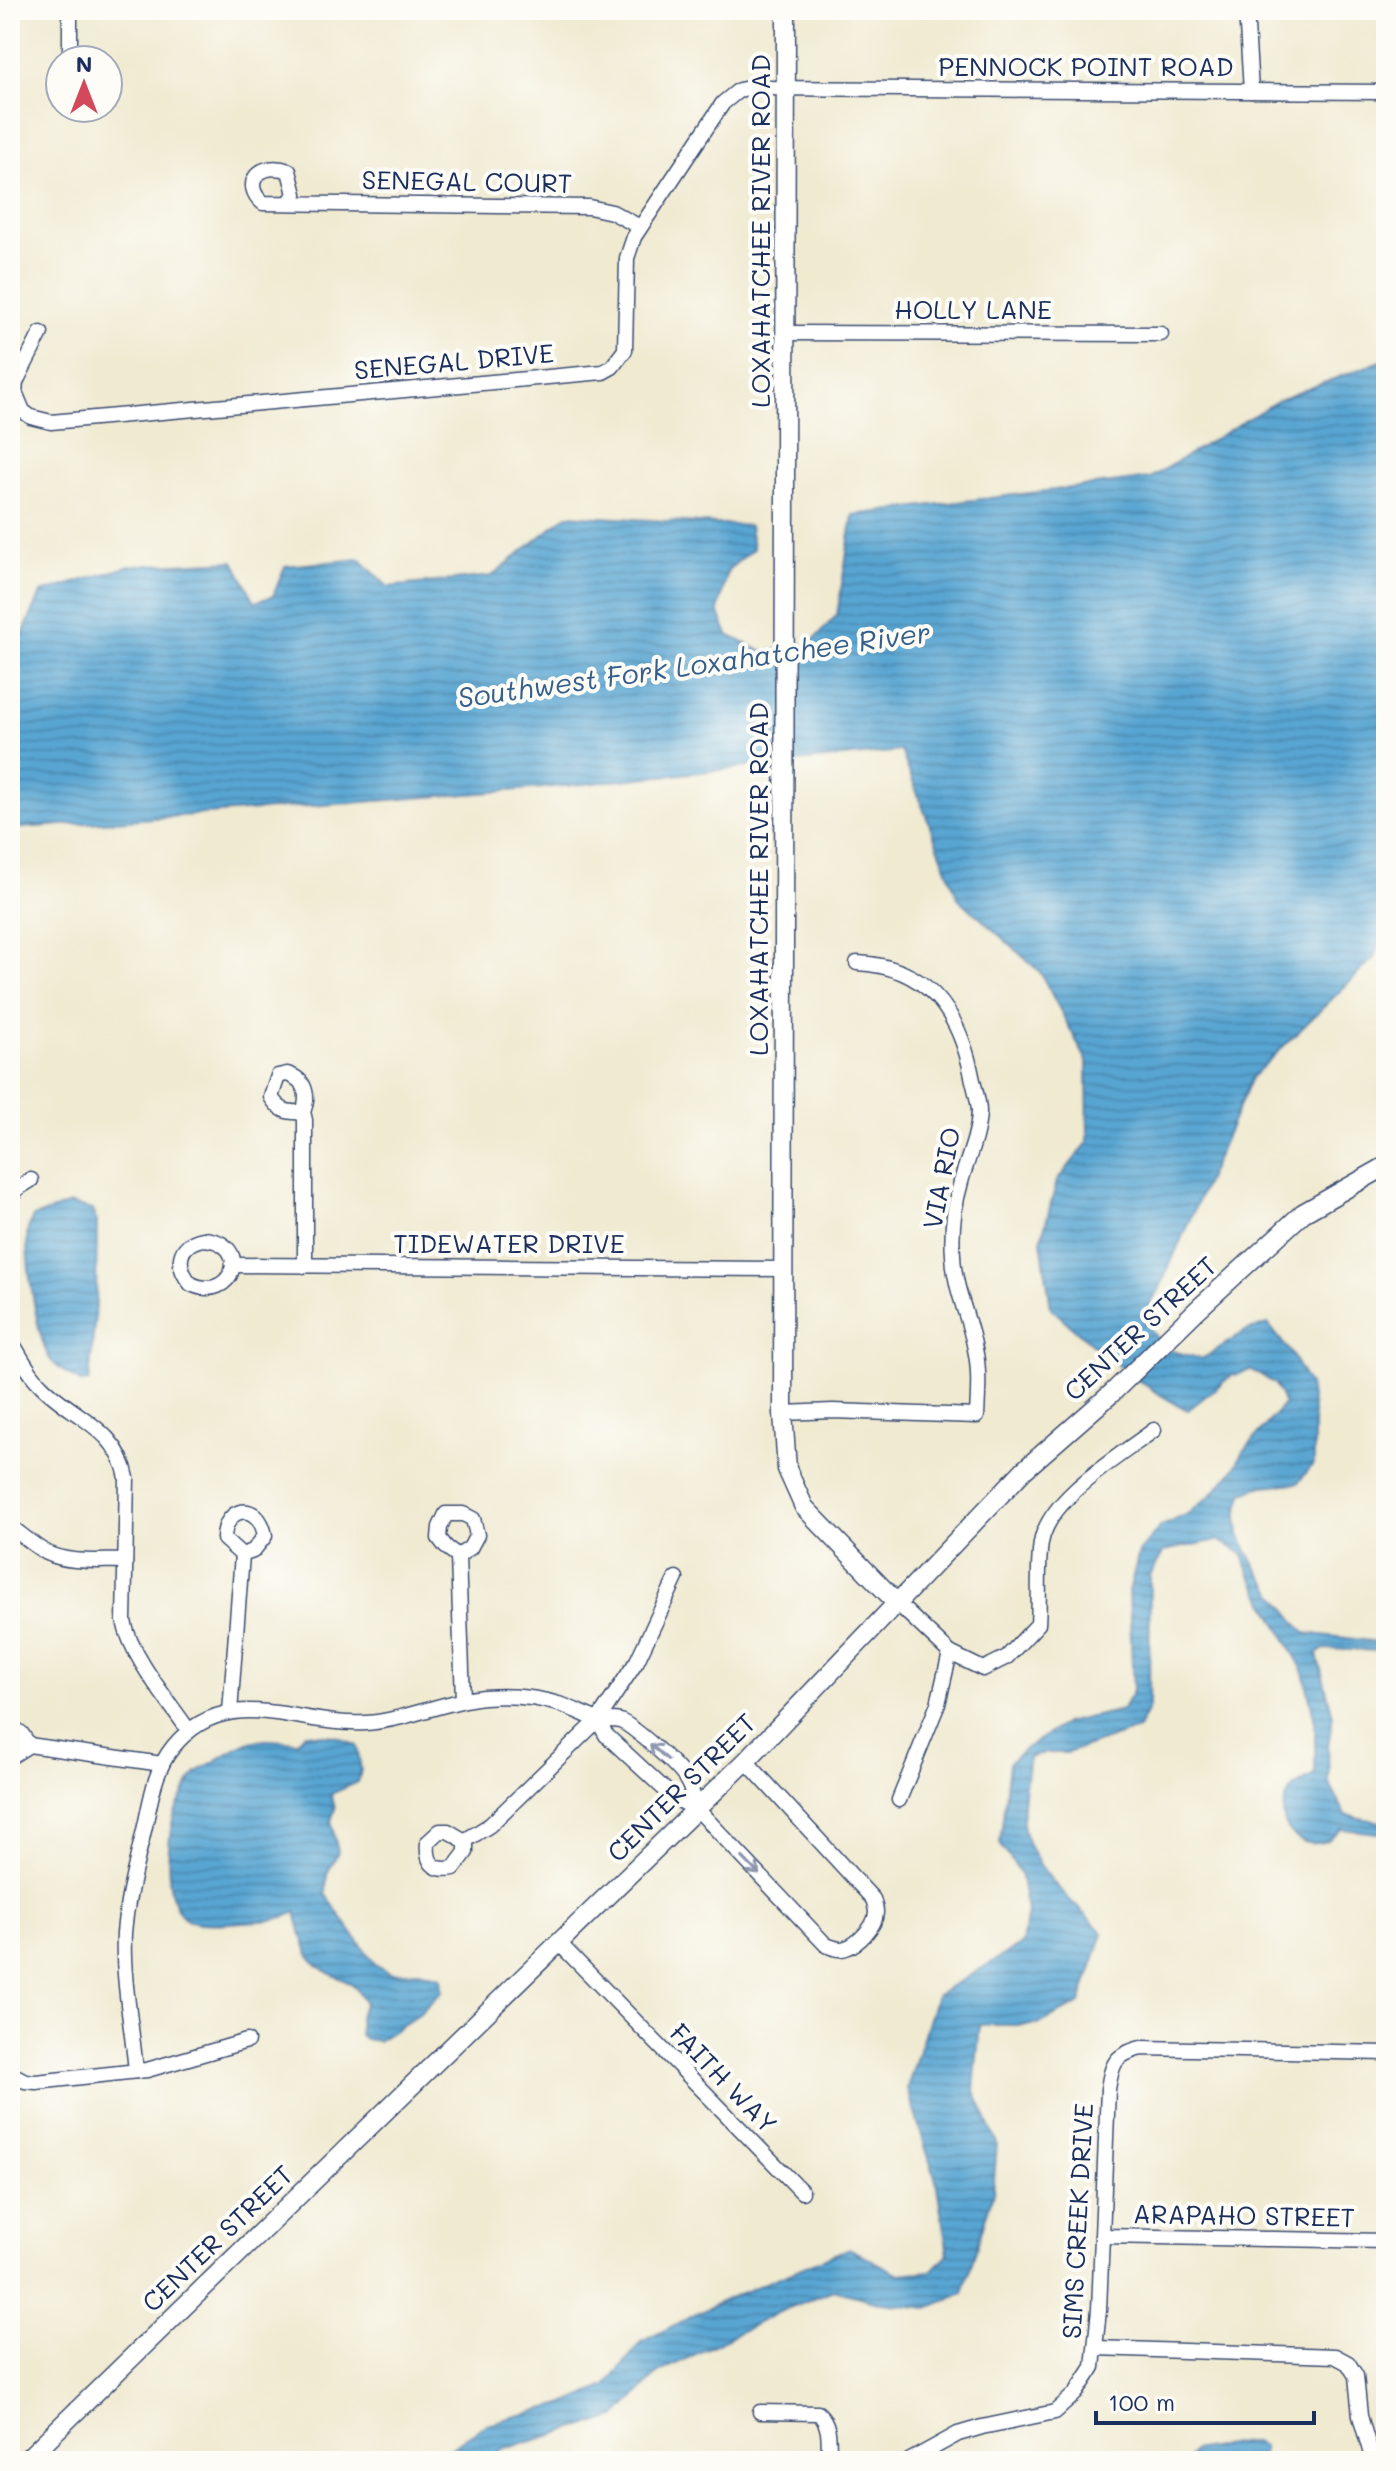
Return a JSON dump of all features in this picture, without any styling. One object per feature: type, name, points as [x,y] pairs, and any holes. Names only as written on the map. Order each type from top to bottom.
[{"type":"street","points":[[70,10],[70,44]]},
{"type":"street","name":"LOXAHATCHEE RIVER ROAD","points":[[786,10],[783,1413],[787,1469],[804,1507],[896,1602]]},
{"type":"street","points":[[1246,10],[1251,91]]},
{"type":"street","name":"SENEGAL DRIVE","points":[[41,333],[16,382],[15,392],[23,411],[31,417],[51,422],[603,372],[612,367],[625,350],[627,258],[640,227],[729,95],[749,88],[786,88]]},
{"type":"street","name":"PENNOCK POINT ROAD","points":[[786,88],[1386,92]]},
{"type":"street","name":"SENEGAL COURT","points":[[289,203],[578,206],[612,212],[640,227]]},
{"type":"street","name":"HOLLY LANE","points":[[786,333],[1161,334]]},
{"type":"street","name":"VIA RIO","points":[[783,1413],[833,1411],[977,1416],[976,1351],[956,1282],[953,1257],[955,1204],[976,1133],[979,1109],[968,1054],[947,1010],[933,991],[917,978],[892,968],[857,963]]},
{"type":"street","points":[[303,1112],[305,1266]]},
{"type":"street","name":"CENTER STREET","points":[[25,2461],[746,1761],[1024,1470],[1112,1393],[1303,1213],[1386,1166]]},
{"type":"street","points":[[10,1203],[15,1190],[31,1180]]},
{"type":"street","name":"TIDEWATER DRIVE","points":[[234,1265],[783,1269]]},
{"type":"street","points":[[10,1339],[38,1383],[108,1438],[121,1456],[127,1478],[124,1621],[130,1643],[189,1731]]},
{"type":"street","points":[[896,1602],[950,1653],[983,1669],[1007,1657],[1038,1624],[1041,1541],[1051,1516],[1090,1477],[1154,1430]]},
{"type":"street","points":[[10,1526],[38,1547],[58,1557],[125,1561]]},
{"type":"street","points":[[230,1712],[242,1555]]},
{"type":"street","points":[[458,1556],[463,1700]]},
{"type":"street","points":[[466,1840],[490,1825],[598,1720],[637,1661],[676,1578]]},
{"type":"street","points":[[899,1800],[938,1704],[950,1653]]},
{"type":"street","points":[[136,2071],[124,1935],[127,1903],[162,1764],[189,1731],[209,1719],[230,1712],[258,1709],[317,1720],[369,1723],[463,1700],[511,1696],[538,1699],[563,1705],[598,1720],[621,1721],[661,1752],[687,1779],[697,1809]]},
{"type":"street","points":[[598,1720],[606,1735],[674,1798],[697,1809],[826,1945],[845,1949],[862,1938],[874,1921],[876,1912],[873,1899],[746,1761]]},
{"type":"street","points":[[10,1725],[21,1733],[29,1745]]},
{"type":"street","points":[[10,1757],[29,1745],[162,1764]]},
{"type":"street","name":"FAITH WAY","points":[[559,1943],[802,2192]]},
{"type":"street","points":[[12,2078],[36,2082],[157,2068],[247,2041]]},
{"type":"street","name":"SIMS CREEK DRIVE","points":[[909,2461],[958,2434],[1055,2412],[1076,2393],[1093,2367],[1108,2089],[1111,2070],[1120,2056],[1141,2048],[1386,2053]]},
{"type":"street","name":"ARAPAHO STREET","points":[[1102,2236],[1386,2241]]},
{"type":"street","points":[[1096,2348],[1335,2356],[1348,2363],[1356,2376],[1360,2416],[1373,2461]]},
{"type":"street","points":[[760,2412],[818,2413],[825,2419],[828,2429],[829,2461]]},
{"type":"water","name":"Southwest Fork Loxahatchee River","points":[[1386,359],[1386,920],[1374,958],[1252,1077],[1159,1290],[1142,1318],[1165,1349],[1202,1359],[1244,1332],[1268,1324],[1290,1352],[1309,1385],[1314,1419],[1314,1463],[1298,1483],[1263,1486],[1243,1493],[1237,1515],[1239,1532],[1253,1563],[1305,1633],[1386,1643],[1383,1651],[1324,1649],[1317,1654],[1333,1715],[1328,1746],[1329,1783],[1346,1815],[1386,1823],[1386,1834],[1341,1829],[1329,1839],[1317,1843],[1305,1842],[1288,1829],[1284,1805],[1290,1792],[1315,1773],[1315,1722],[1304,1672],[1250,1575],[1242,1553],[1218,1540],[1164,1551],[1150,1576],[1149,1707],[1138,1729],[1067,1753],[1046,1753],[1029,1758],[1023,1817],[1030,1848],[1047,1875],[1103,1933],[1080,2003],[1037,2025],[980,2025],[974,2089],[997,2143],[993,2193],[963,2293],[928,2308],[882,2303],[833,2290],[779,2312],[658,2373],[616,2417],[504,2449],[488,2461],[430,2461],[487,2424],[570,2402],[606,2386],[641,2342],[722,2301],[849,2248],[899,2274],[932,2271],[948,2254],[936,2181],[907,2088],[936,1996],[1022,1944],[1027,1911],[1020,1873],[1000,1844],[1009,1763],[1024,1749],[1065,1723],[1122,1710],[1133,1691],[1129,1591],[1139,1552],[1161,1526],[1186,1515],[1211,1495],[1284,1404],[1275,1384],[1251,1370],[1231,1376],[1188,1410],[1133,1377],[1051,1308],[1041,1241],[1057,1181],[1088,1142],[1087,1061],[1040,972],[958,898],[901,751],[544,788],[10,829],[10,663],[41,593],[130,566],[234,561],[255,602],[273,596],[285,566],[360,559],[388,587],[492,576],[567,515],[750,526],[753,549],[728,570],[718,611],[728,635],[763,652],[810,644],[837,615],[853,515],[1150,478],[1279,400]]},
{"type":"water","points":[[70,1204],[92,1210],[97,1222],[96,1305],[89,1381],[80,1382],[56,1366],[45,1348],[36,1315],[27,1240],[33,1217]]},
{"type":"water","points":[[305,1733],[336,1736],[357,1746],[361,1770],[358,1782],[331,1794],[335,1808],[331,1821],[338,1852],[327,1874],[326,1893],[375,1964],[391,1973],[419,1971],[441,1977],[442,1991],[418,2015],[378,2041],[360,2035],[359,2016],[365,2002],[355,1987],[324,1970],[313,1960],[296,1912],[264,1921],[193,1922],[180,1912],[170,1887],[168,1856],[174,1816],[197,1773],[248,1743],[263,1740],[297,1742]]},
{"type":"water","points":[[1246,2442],[1262,2447],[1262,2461],[1186,2461],[1193,2451]]}]
